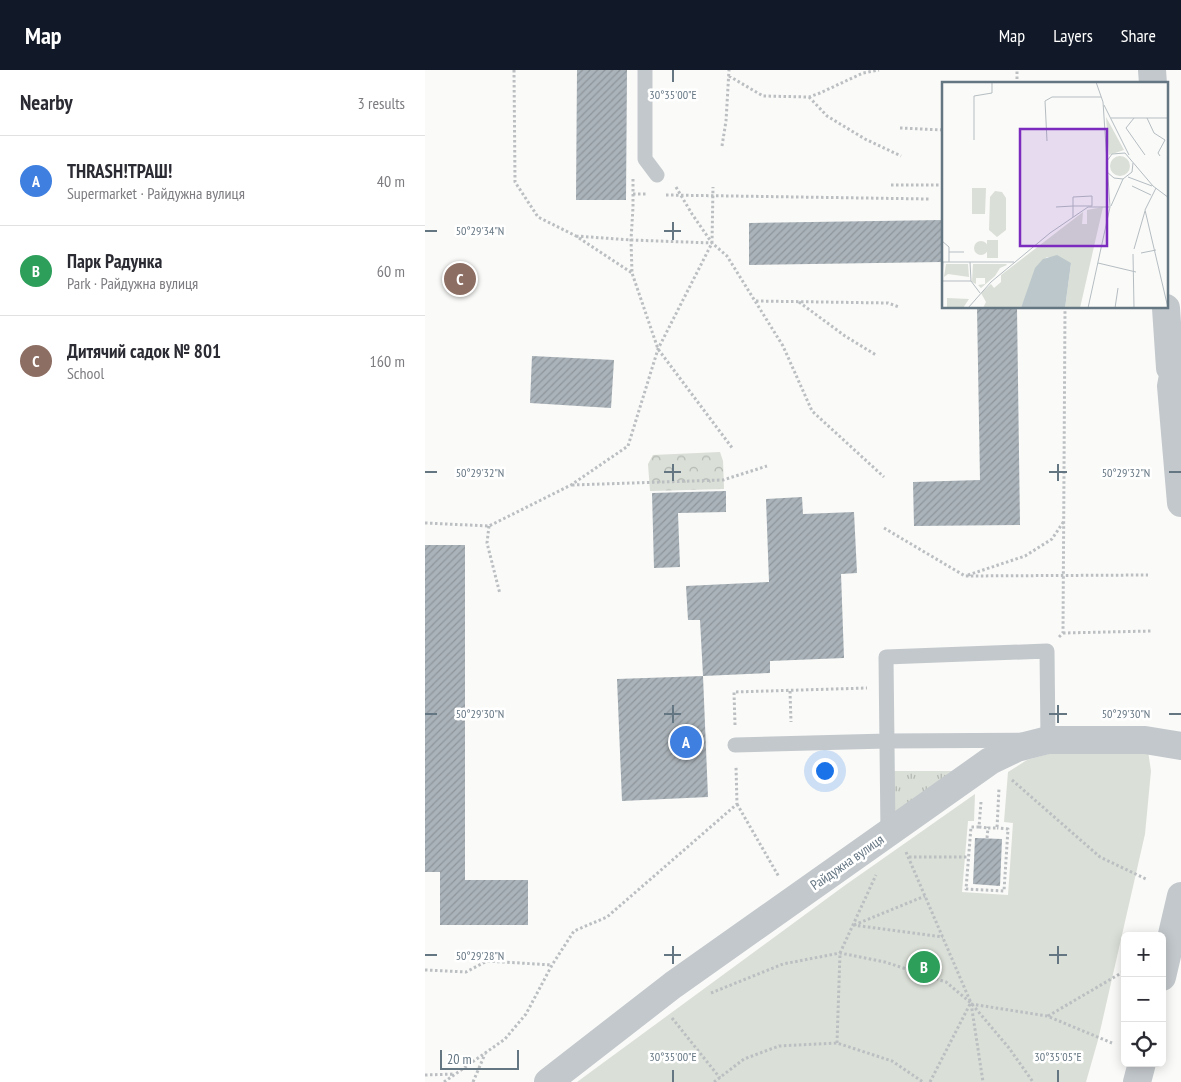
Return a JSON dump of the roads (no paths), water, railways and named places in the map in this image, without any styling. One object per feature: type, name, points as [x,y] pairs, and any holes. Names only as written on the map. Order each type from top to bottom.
[{"type":"street","points":[[1166,309],[1181,503]]},
{"type":"street","points":[[1171,386],[1178,349],[1181,344]]},
{"type":"street","name":"Райдужна вулиця","points":[[548,1082],[673,985],[989,761],[1017,748],[1048,740],[1145,740],[1181,746]]},
{"type":"street","points":[[1166,960],[1181,896]]},
{"type":"street","points":[[1137,1082],[1141,1067]]},
{"type":"lane","points":[[645,70],[645,159],[657,175]]},
{"type":"lane","points":[[735,745],[887,741],[1048,740],[1047,651],[886,657],[887,688],[887,741],[888,833]]},
{"type":"place","name":"Дитячий садок № 801","points":[[460,279]]},
{"type":"place","name":"ТHRASH!ТРАШ!","points":[[686,742]]},
{"type":"place","name":"Парк Радунка","points":[[924,967]]}]
